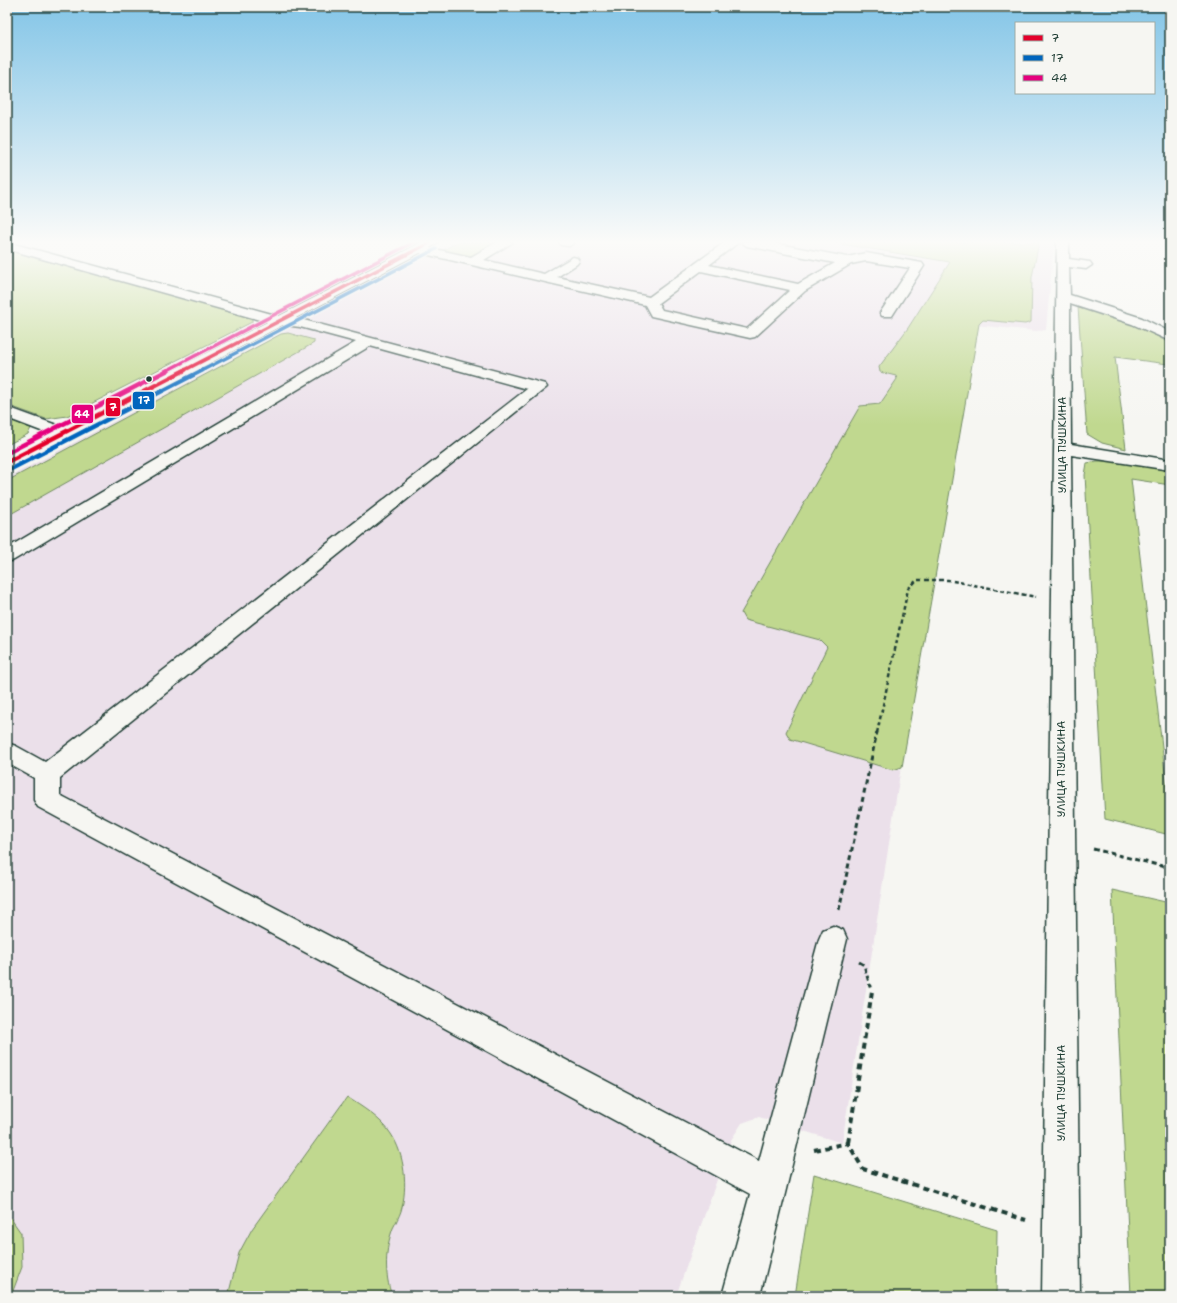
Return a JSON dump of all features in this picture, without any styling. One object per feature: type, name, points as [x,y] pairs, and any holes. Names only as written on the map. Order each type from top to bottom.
[{"type":"street","points":[[47,774],[539,387],[283,319],[268,318],[214,303]]},
{"type":"street","points":[[7,462],[314,303]]},
{"type":"street","points":[[651,303],[656,313],[750,334],[784,303]]},
{"type":"street","points":[[887,313],[894,303]]},
{"type":"street","name":"УЛИЦА ПУШКИНА","points":[[1061,1296],[1062,303]]},
{"type":"street","points":[[1080,303],[1137,321],[1168,334]]},
{"type":"street","points":[[7,556],[368,341]]},
{"type":"street","points":[[7,412],[63,433]]},
{"type":"street","points":[[1062,448],[1170,465]]},
{"type":"street","points":[[7,752],[47,774]]},
{"type":"street","points":[[47,774],[48,800],[774,1172]]},
{"type":"street","points":[[741,1296],[833,939]]},
{"type":"path","points":[[1061,1230],[863,1169],[848,1143],[872,991],[864,965],[833,939],[908,589],[917,580],[948,580],[1062,602]]},
{"type":"path","points":[[1061,842],[1170,868]]},
{"type":"path","points":[[774,1172],[848,1143]]},
{"type":"shaded area","points":[[338,303],[1048,303],[1046,330],[1036,331],[974,325],[970,327],[842,1143],[759,1117],[742,1123],[731,1140],[676,1296],[7,1296],[7,478]]},
{"type":"green space","points":[[7,303],[199,303],[251,317],[252,319],[252,322],[67,416],[46,419],[7,405]]},
{"type":"green space","points":[[924,303],[1031,303],[1031,322],[1025,324],[983,320],[979,324],[902,767],[893,770],[790,739],[786,732],[827,647],[820,640],[745,620],[741,613],[860,406],[880,404],[897,379],[896,376],[880,372],[879,367],[908,328]]},
{"type":"green space","points":[[1078,307],[1126,322],[1170,344],[1170,373],[1168,364],[1115,357],[1126,449],[1102,443],[1087,434]]},
{"type":"green space","points":[[288,333],[314,340],[314,343],[7,516],[7,481],[281,334]]},
{"type":"green space","points":[[7,419],[31,428],[28,434],[7,445]]},
{"type":"green space","points":[[1097,461],[1114,461],[1170,470],[1170,485],[1131,479],[1170,816],[1170,835],[1105,819],[1085,475],[1087,463]]},
{"type":"green space","points":[[1112,890],[1170,903],[1170,1296],[1131,1296]]},
{"type":"green space","points":[[347,1097],[371,1113],[387,1128],[396,1142],[402,1161],[405,1182],[403,1202],[390,1236],[386,1262],[389,1288],[392,1296],[228,1296],[239,1253],[252,1229]]},
{"type":"green space","points":[[814,1174],[997,1230],[996,1296],[795,1296]]},
{"type":"green space","points":[[7,1213],[21,1233],[22,1267],[11,1296],[7,1296]]},
{"type":"transit line","name":"44","points":[[7,453],[297,303]]},
{"type":"transit line","name":"7","points":[[7,462],[314,303]]},
{"type":"transit line","name":"17","points":[[11,469],[332,303]]}]
